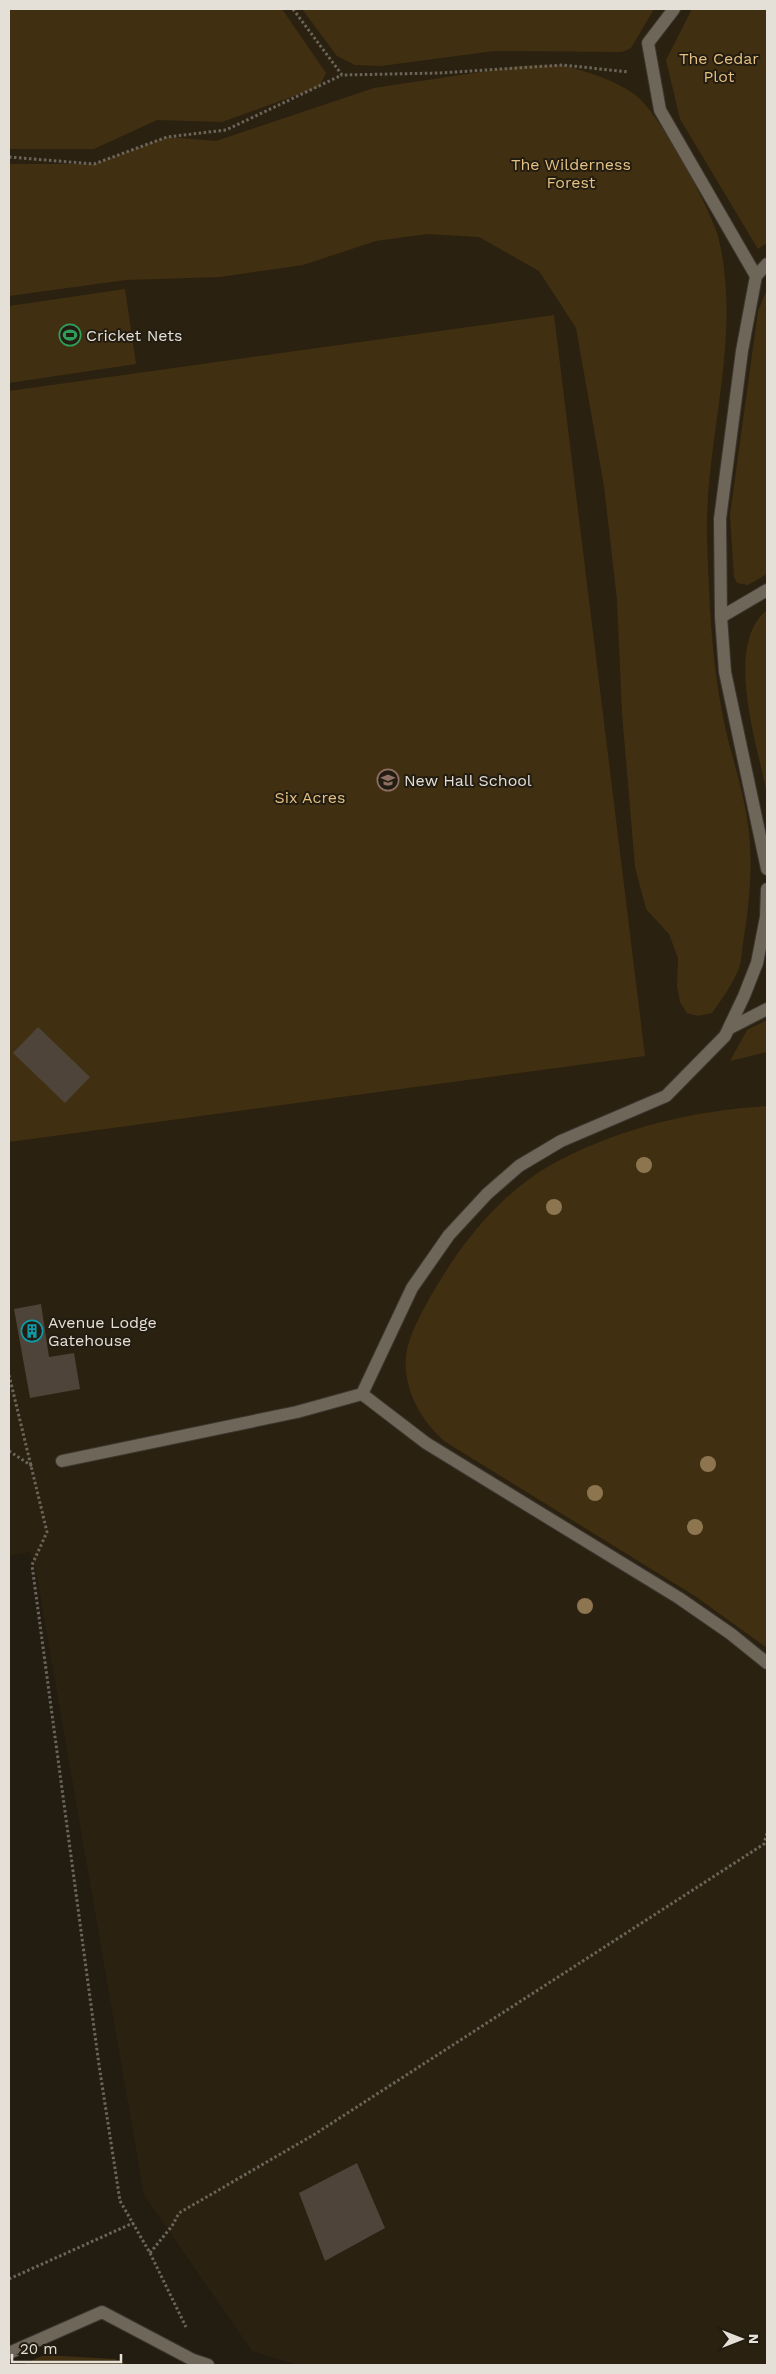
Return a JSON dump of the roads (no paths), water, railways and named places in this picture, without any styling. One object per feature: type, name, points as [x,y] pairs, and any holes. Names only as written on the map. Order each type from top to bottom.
[{"type":"lane","points":[[674,9],[648,43],[660,110],[756,276]]},
{"type":"lane","points":[[767,264],[756,276],[742,351],[720,519],[721,617],[725,672],[731,706],[754,798],[767,869]]},
{"type":"lane","points":[[721,617],[767,590]]},
{"type":"lane","points":[[62,1461],[297,1412],[362,1394],[412,1288],[449,1236],[487,1194],[519,1166],[561,1141],[666,1096],[704,1060],[730,1028],[757,963],[766,917],[767,889]]},
{"type":"lane","points":[[730,1028],[767,1009]]},
{"type":"lane","points":[[362,1394],[434,1448],[679,1598],[731,1634],[767,1663]]},
{"type":"lane","points":[[9,2353],[102,2312],[192,2360],[206,2365]]},
{"type":"place","name":"Cricket Nets","points":[[70,335]]},
{"type":"place","name":"New Hall School","points":[[388,780]]},
{"type":"place","name":"Avenue Lodge Gatehouse","points":[[32,1331]]},
{"type":"park label","name":"The Cedar Plot","points":[[719,67]]},
{"type":"park label","name":"The Wilderness Forest","points":[[571,173]]},
{"type":"park label","name":"Six Acres","points":[[310,797]]}]
